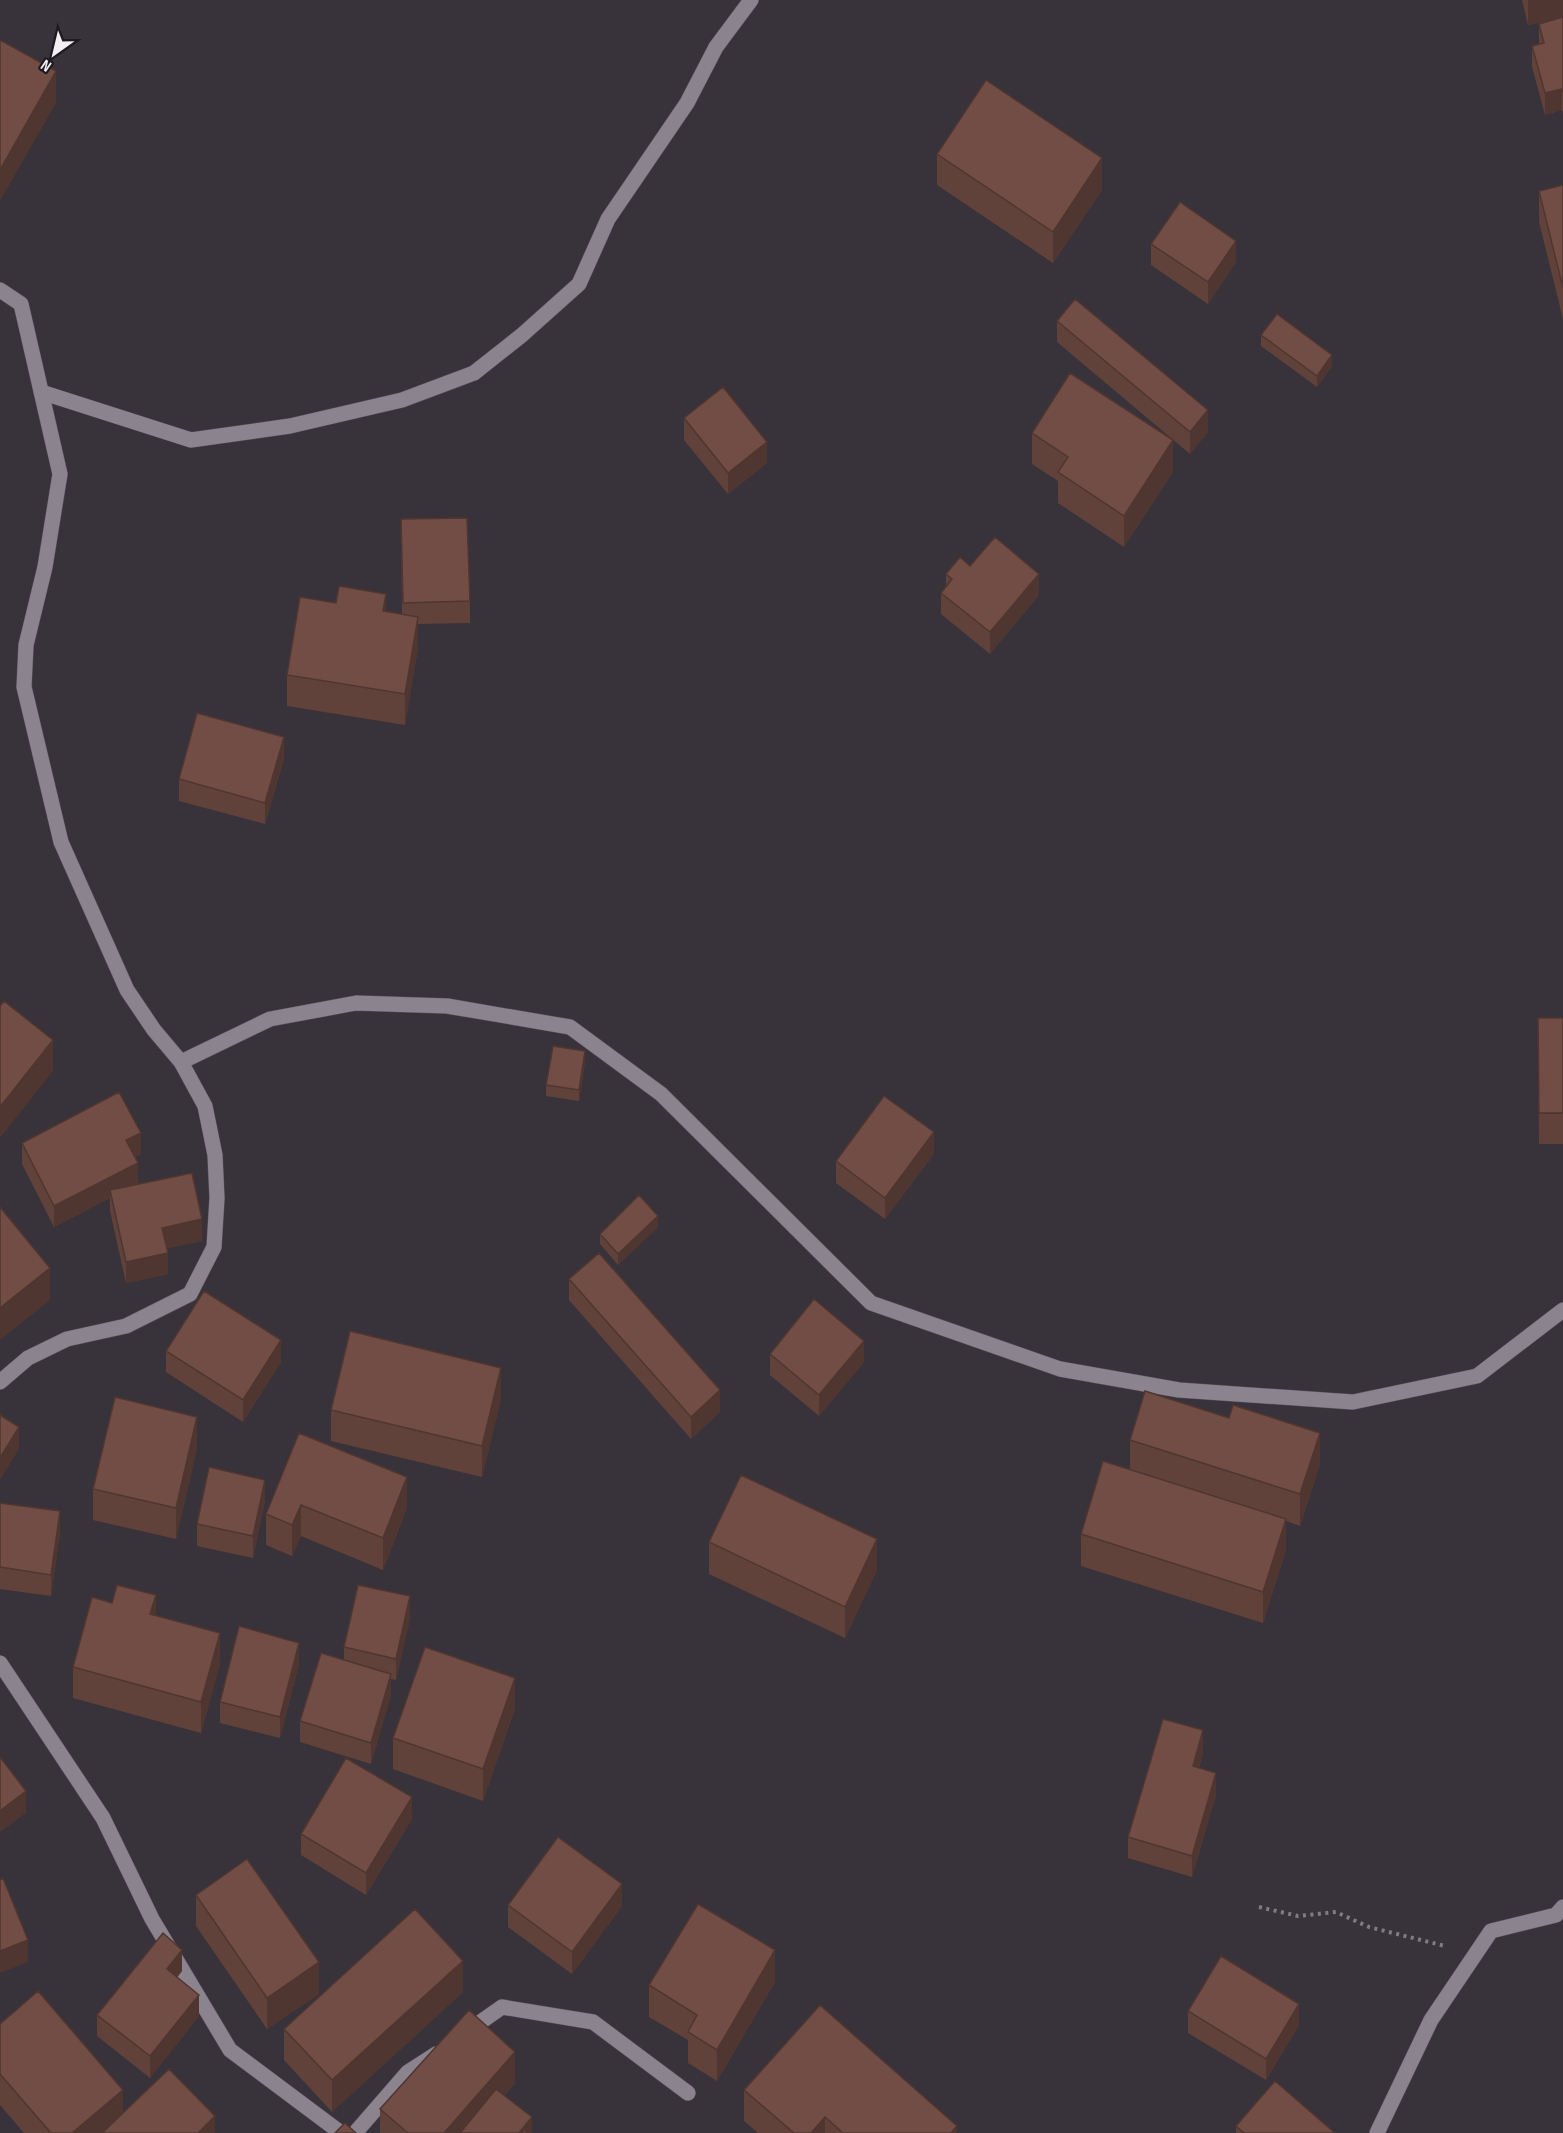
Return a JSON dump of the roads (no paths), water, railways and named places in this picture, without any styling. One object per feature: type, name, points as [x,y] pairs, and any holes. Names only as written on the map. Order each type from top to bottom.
[{"type":"street","points":[[41,392],[191,440],[290,426],[402,400],[474,373],[522,335],[579,284],[608,219],[687,103],[716,47],[751,0]]},
{"type":"street","points":[[0,290],[21,304],[60,474],[45,567],[26,645],[24,687],[61,842],[127,990],[154,1030],[181,1062],[205,1106],[215,1155],[217,1198],[214,1247],[190,1294],[126,1326],[67,1339],[28,1358],[0,1382]]},
{"type":"street","points":[[181,1062],[270,1019],[356,1003],[447,1006],[570,1027],[661,1094],[871,1303],[1071,1371],[1179,1390],[1353,1402],[1477,1376],[1563,1310]]},
{"type":"street","points":[[0,1663],[103,1818],[152,1919],[230,2050],[341,2133]]},
{"type":"street","points":[[1377,2133],[1431,2019],[1491,1931],[1556,1915],[1563,1907]]},
{"type":"street","points":[[355,2133],[408,2072],[502,2007],[593,2022],[688,2093]]}]
